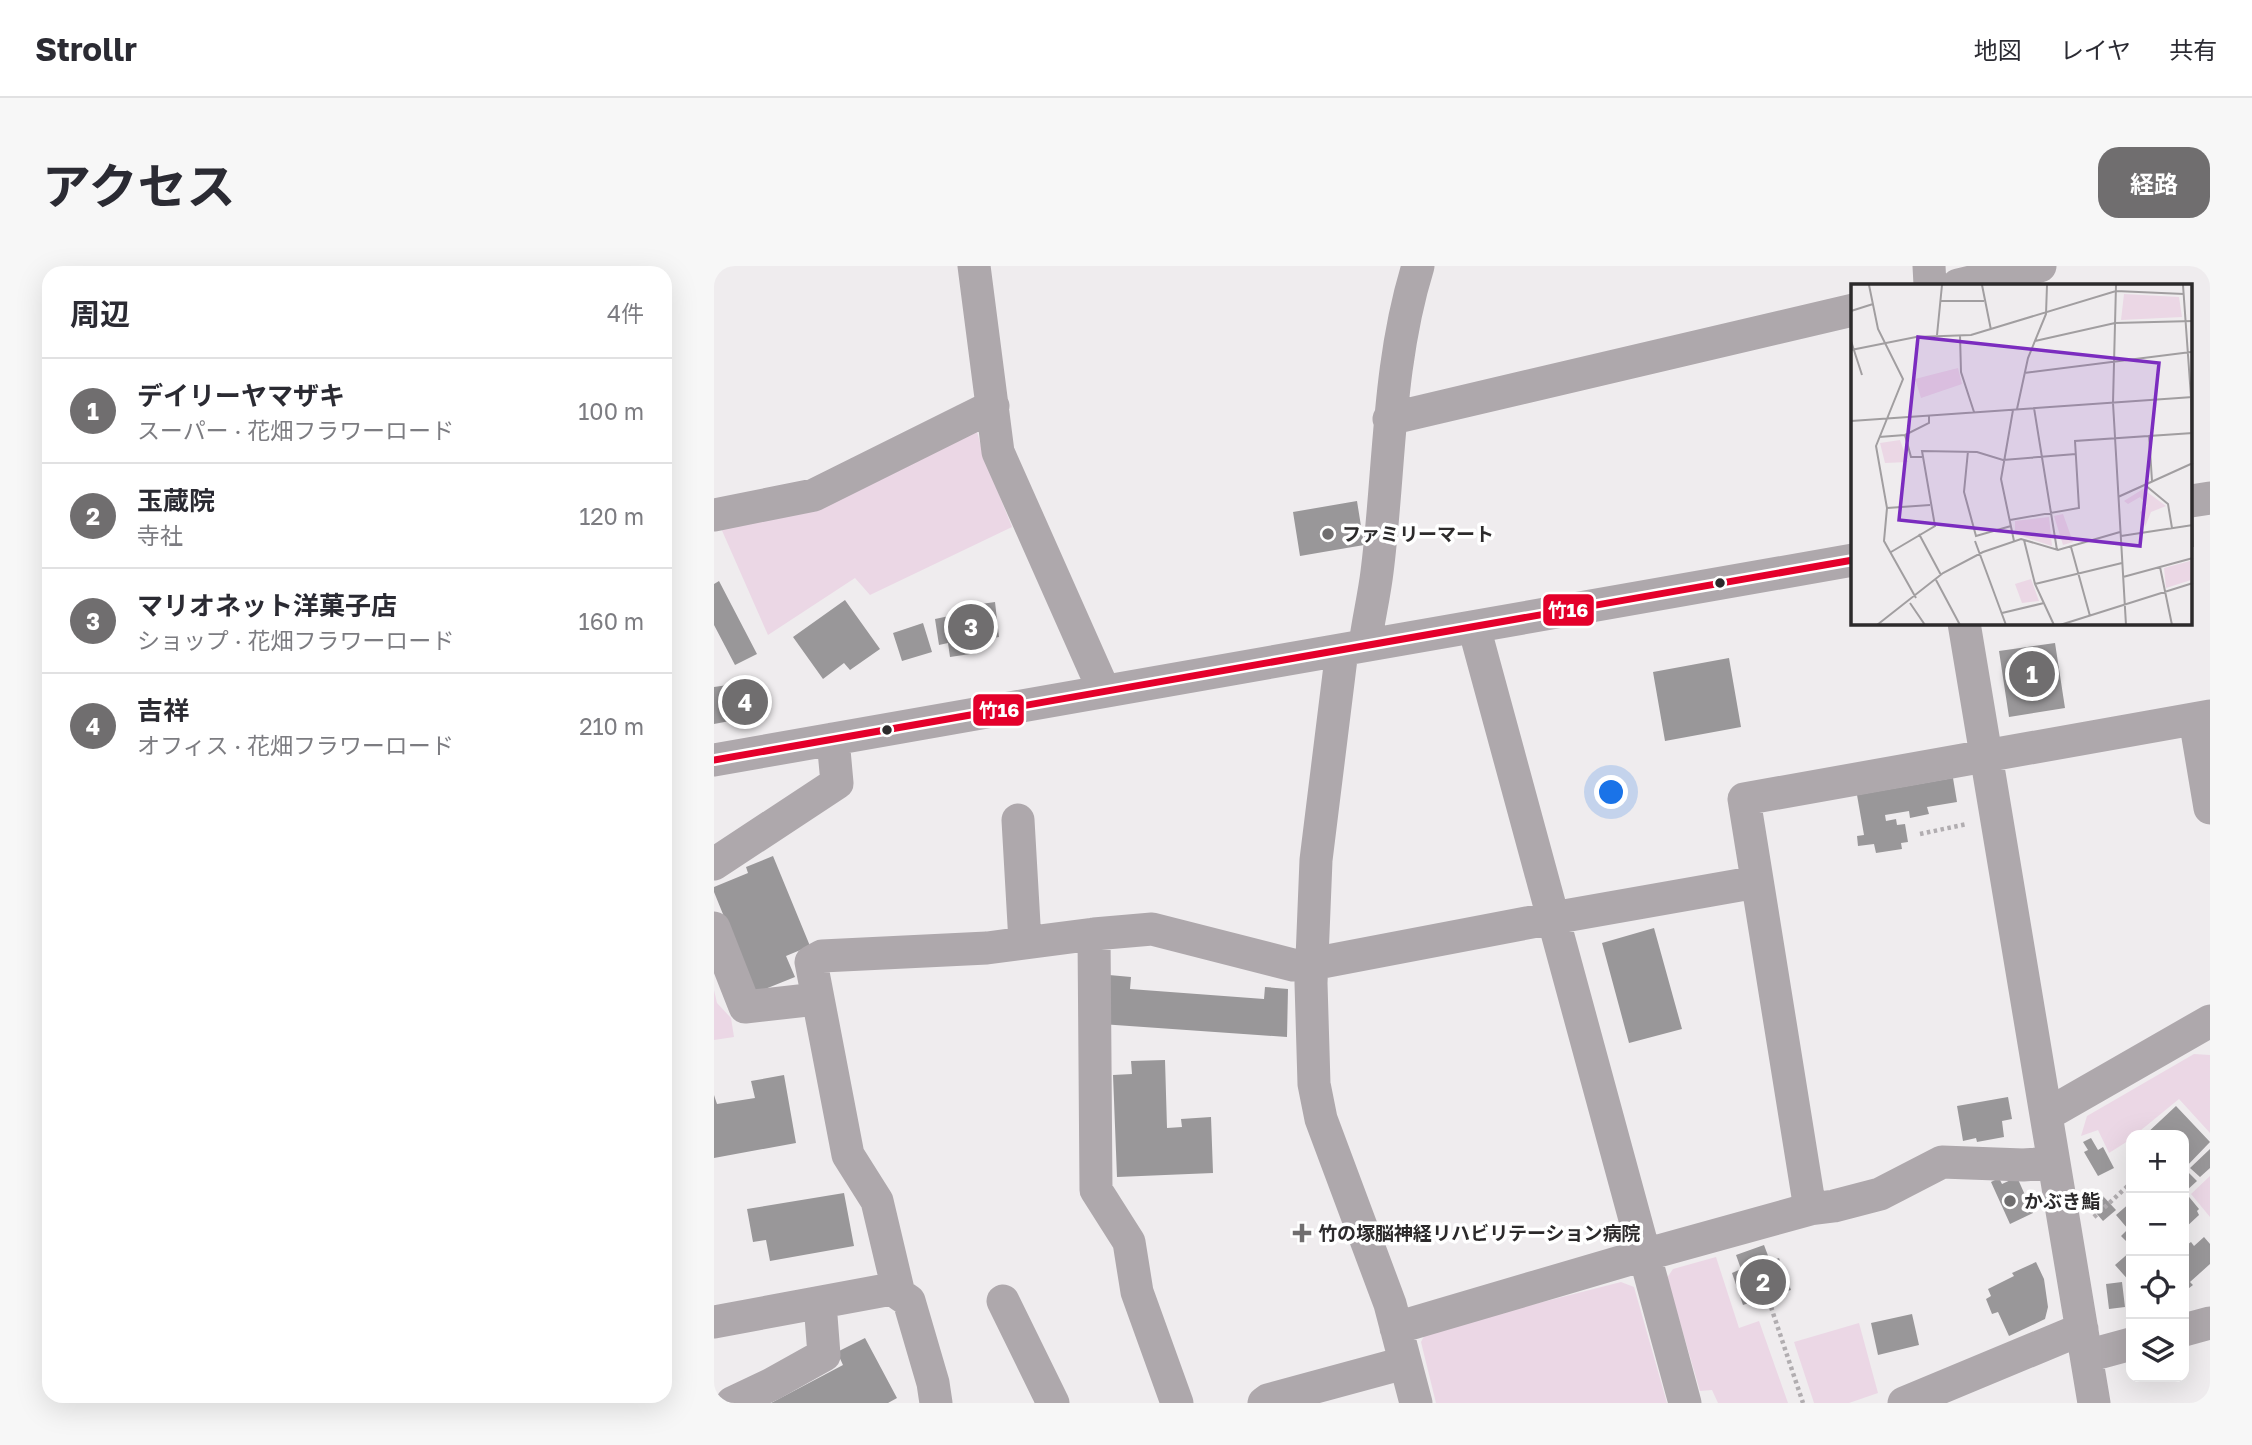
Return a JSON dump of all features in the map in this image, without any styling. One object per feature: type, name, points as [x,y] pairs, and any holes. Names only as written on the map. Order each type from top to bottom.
[{"type":"street","points":[[974,266],[998,452],[1104,691]]},
{"type":"street","points":[[1416,1403],[1390,1304],[1321,1119],[1314,1084],[1311,964],[1315,860],[1354,648],[1377,573],[1389,419],[1403,323],[1418,266]]},
{"type":"street","points":[[1928,266],[1930,284]]},
{"type":"street","points":[[1962,284],[2040,266]]},
{"type":"street","points":[[1389,419],[1851,310]]},
{"type":"street","points":[[714,515],[814,495],[993,406]]},
{"type":"street","points":[[2192,501],[2210,498]]},
{"type":"street","points":[[714,760],[1851,560]]},
{"type":"street","points":[[1964,625],[2094,1403]]},
{"type":"street","points":[[1474,626],[1685,1403]]},
{"type":"street","points":[[1810,1209],[1744,799],[2202,717],[2210,808]]},
{"type":"street","points":[[714,864],[837,783],[833,738]]},
{"type":"street","points":[[1017,820],[1025,942]]},
{"type":"street","points":[[936,1403],[933,1383],[909,1301],[899,1294],[897,1288],[877,1201],[848,1156],[811,962],[822,956],[987,948],[1152,929],[1293,965],[1311,964],[1757,882]]},
{"type":"street","points":[[714,928],[745,1007],[817,999]]},
{"type":"street","points":[[1094,934],[1096,1189],[1129,1242],[1137,1292],[1177,1403]]},
{"type":"street","points":[[2046,1115],[2207,1027]]},
{"type":"street","points":[[1396,1328],[1643,1255],[1810,1209],[1880,1194],[1942,1162],[2023,1165],[2053,1163]]},
{"type":"street","points":[[714,1322],[897,1288]]},
{"type":"street","points":[[1003,1301],[1053,1403]]},
{"type":"street","points":[[732,1403],[824,1355],[820,1303]]},
{"type":"street","points":[[2189,1329],[2210,1323]]},
{"type":"street","points":[[1904,1403],[2084,1342],[2126,1344]]},
{"type":"street","points":[[1265,1403],[1404,1363]]},
{"type":"path","points":[[1920,834],[1996,818]]},
{"type":"path","points":[[2085,1225],[2126,1188]]},
{"type":"path","points":[[1771,1307],[1803,1403]]},
{"type":"shaded area","points":[[976,428],[984,457],[1012,527],[870,595],[855,578],[768,635],[720,526]]},
{"type":"shaded area","points":[[714,990],[717,1003],[731,1018],[734,1037],[714,1040]]},
{"type":"shaded area","points":[[2194,1054],[2210,1055],[2210,1133],[2179,1099],[2141,1130],[2126,1130],[2126,1142],[2109,1153],[2098,1130],[2081,1136],[2087,1116]]},
{"type":"shaded area","points":[[2210,1176],[2210,1217],[2191,1194]]},
{"type":"shaded area","points":[[1716,1257],[1739,1328],[1759,1321],[1788,1403],[1718,1403],[1712,1390],[1700,1391],[1667,1278],[1673,1269]]},
{"type":"shaded area","points":[[1621,1282],[1634,1287],[1667,1403],[1436,1403],[1421,1342],[1426,1332]]},
{"type":"shaded area","points":[[1859,1323],[1878,1393],[1849,1403],[1814,1403],[1794,1342]]},
{"type":"building","points":[[1357,501],[1364,545],[1300,556],[1293,512]]},
{"type":"building","points":[[719,581],[757,654],[735,665],[714,625],[714,584]]},
{"type":"building","points":[[845,600],[880,649],[850,670],[844,663],[823,679],[793,637]]},
{"type":"building","points":[[995,602],[999,637],[976,641],[977,653],[950,657],[948,643],[939,645],[935,619],[954,615],[953,608]]},
{"type":"building","points":[[923,623],[932,652],[902,661],[893,633]]},
{"type":"building","points":[[2055,643],[2065,708],[2009,717],[1999,651]]},
{"type":"building","points":[[1729,658],[1741,727],[1665,741],[1653,672]]},
{"type":"building","points":[[728,685],[735,720],[714,724],[714,687]]},
{"type":"building","points":[[741,685],[754,697],[757,715],[738,718],[732,687]]},
{"type":"building","points":[[1953,778],[1957,802],[1927,807],[1929,814],[1910,818],[1909,811],[1885,815],[1886,821],[1896,819],[1897,825],[1905,824],[1908,842],[1901,843],[1902,849],[1876,853],[1874,844],[1858,846],[1857,836],[1864,835],[1857,795]]},
{"type":"building","points":[[773,856],[810,946],[786,956],[795,977],[755,993],[714,887],[748,873],[746,867]]},
{"type":"building","points":[[1654,928],[1682,1029],[1629,1043],[1602,943]]},
{"type":"building","points":[[1109,975],[1131,977],[1130,989],[1264,999],[1265,987],[1288,989],[1287,1037],[1101,1024]]},
{"type":"building","points":[[1165,1060],[1167,1128],[1182,1127],[1181,1119],[1211,1117],[1213,1173],[1117,1177],[1113,1075],[1132,1074],[1131,1061]]},
{"type":"building","points":[[784,1075],[796,1143],[714,1158],[714,1095],[717,1104],[755,1098],[751,1081]]},
{"type":"building","points":[[2008,1097],[2012,1119],[2002,1121],[2004,1137],[1977,1142],[1976,1138],[1963,1141],[1957,1106]]},
{"type":"building","points":[[2176,1106],[2210,1142],[2189,1164],[2189,1130],[2150,1130]]},
{"type":"building","points":[[2091,1138],[2098,1150],[2103,1147],[2114,1168],[2098,1176],[2084,1152],[2088,1150],[2083,1142]]},
{"type":"building","points":[[2210,1149],[2210,1168],[2200,1177],[2190,1168]]},
{"type":"building","points":[[2189,1173],[2197,1181],[2189,1188]]},
{"type":"building","points":[[2017,1177],[2033,1213],[2010,1224],[1991,1182],[1999,1178],[2002,1184]]},
{"type":"building","points":[[844,1193],[854,1246],[770,1261],[766,1240],[753,1242],[747,1209]]},
{"type":"building","points":[[2102,1195],[2116,1210],[2103,1221],[2090,1206]]},
{"type":"building","points":[[2189,1197],[2199,1209],[2199,1215],[2189,1224]]},
{"type":"building","points":[[2126,1206],[2126,1227],[2116,1215]]},
{"type":"building","points":[[2204,1237],[2210,1244],[2210,1264],[2190,1282],[2193,1285],[2189,1288],[2189,1243],[2191,1242],[2194,1246]]},
{"type":"building","points":[[1764,1245],[1770,1261],[1779,1258],[1791,1290],[1781,1293],[1783,1298],[1757,1307],[1755,1301],[1743,1305],[1732,1273],[1741,1269],[1736,1255]]},
{"type":"building","points":[[2126,1255],[2126,1277],[2115,1265]]},
{"type":"building","points":[[2036,1262],[2044,1279],[2048,1307],[2045,1319],[2009,1336],[1998,1312],[1992,1314],[1986,1299],[1991,1296],[1988,1289],[2014,1276],[2012,1273]]},
{"type":"building","points":[[2122,1282],[2125,1307],[2109,1309],[2106,1284]]},
{"type":"building","points":[[1912,1314],[1919,1345],[1878,1355],[1871,1323]]},
{"type":"building","points":[[865,1338],[897,1398],[888,1403],[771,1403],[843,1365],[837,1352]]},
{"type":"transit line","name":"竹16","points":[[714,760],[1851,560]]},
{"type":"place","name":"ファミリーマート","points":[[1328,534]]},
{"type":"place","name":"マリオネット洋菓子店","points":[[971,627]]},
{"type":"place","name":"デイリーヤマザキ","points":[[2032,674]]},
{"type":"place","name":"吉祥","points":[[745,702]]},
{"type":"place","name":"かぶき鮨","points":[[2010,1201]]},
{"type":"place","name":"竹の塚脳神経リハビリテーション病院","points":[[1302,1233]]},
{"type":"place","name":"玉蔵院","points":[[1763,1282]]}]
